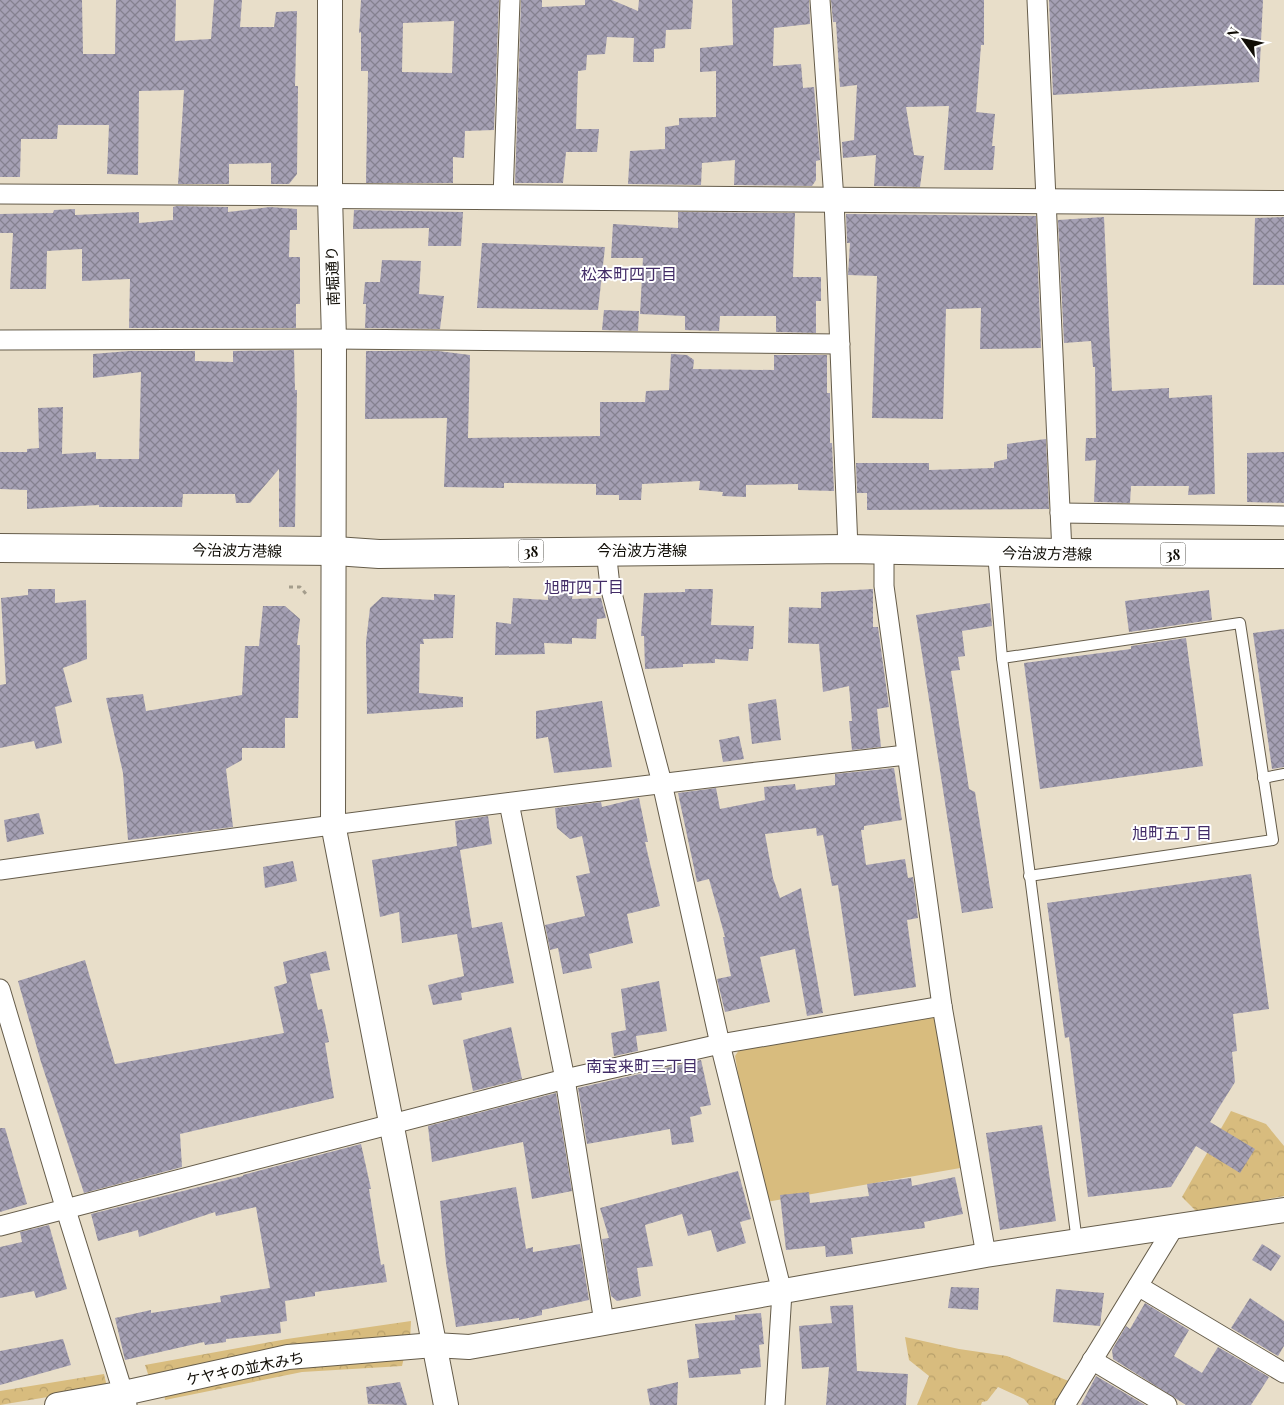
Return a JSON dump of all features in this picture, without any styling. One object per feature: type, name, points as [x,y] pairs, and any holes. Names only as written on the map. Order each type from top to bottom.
[{"type":"main road","name":"今治波方港線","points":[[0,548],[335,551],[379,554],[606,550],[848,549],[884,551],[1284,554]]},
{"type":"street","name":"南堀通り","points":[[330,0],[330,196],[334,339],[335,551],[333,593],[333,824],[446,1405]]},
{"type":"street","points":[[503,198],[510,0]]},
{"type":"street","points":[[820,0],[834,200],[848,549]]},
{"type":"street","points":[[1037,0],[1062,553]]},
{"type":"street","points":[[0,194],[1284,202]]},
{"type":"street","points":[[0,340],[334,339],[840,344]]},
{"type":"street","points":[[1060,512],[1284,516]]},
{"type":"street","points":[[606,550],[610,586],[662,782],[720,1044],[782,1292],[775,1405]]},
{"type":"street","points":[[884,551],[884,586],[942,1006],[986,1255]]},
{"type":"street","points":[[0,870],[333,824],[662,782],[906,755]]},
{"type":"street","points":[[509,803],[565,1079],[604,1322]]},
{"type":"street","points":[[0,988],[66,1210],[126,1399]]},
{"type":"street","points":[[0,1226],[565,1079],[720,1044],[942,1006]]},
{"type":"street","name":"ケヤキの並木みち","points":[[57,1405],[126,1399],[288,1357],[434,1345],[469,1347],[986,1255],[1284,1210]]},
{"type":"street","points":[[1065,1405],[1174,1227]]},
{"type":"street","points":[[1138,1286],[1284,1373]]},
{"type":"street","points":[[1092,1360],[1167,1405]]},
{"type":"lane","points":[[993,552],[1002,658],[1077,1242]]},
{"type":"lane","points":[[1002,658],[1240,623],[1273,840],[1030,876]]},
{"type":"lane","points":[[1263,778],[1284,774]]},
{"type":"path","points":[[289,587],[300,587],[306,594]]},
{"type":"green space","points":[[939,1012],[966,1167],[761,1203],[735,1056],[741,1047]]},
{"type":"green space","points":[[1231,1111],[1266,1124],[1284,1146],[1284,1196],[1198,1213],[1182,1197]]},
{"type":"green space","points":[[411,1321],[410,1340],[150,1380],[145,1365],[287,1339]]},
{"type":"green space","points":[[905,1337],[959,1349],[1007,1356],[1071,1382],[1057,1405],[1029,1405],[1024,1399],[998,1387],[987,1401],[982,1402],[981,1405],[917,1405],[929,1376],[909,1360]]},
{"type":"green space","points":[[405,1353],[402,1366],[302,1372],[165,1400],[164,1390],[303,1361]]},
{"type":"green space","points":[[104,1374],[107,1387],[0,1405],[0,1391]]},
{"type":"building","points":[[0,0],[82,0],[83,54],[115,54],[116,0],[176,0],[175,41],[211,39],[214,0],[242,0],[240,27],[274,27],[276,12],[297,11],[295,86],[298,86],[297,174],[289,184],[271,184],[271,163],[229,164],[229,184],[178,184],[184,90],[139,91],[138,175],[107,174],[109,125],[58,125],[57,139],[21,139],[20,177],[0,177]]},
{"type":"building","points":[[361,0],[499,0],[494,130],[465,131],[464,158],[453,157],[453,183],[366,183],[368,71],[361,71],[361,32],[359,33]],"holes":[[[454,21],[452,73],[402,72],[403,23]]]},
{"type":"building","points":[[521,0],[542,0],[542,7],[585,5],[585,0],[612,0],[638,11],[639,0],[693,0],[691,29],[666,30],[665,48],[654,49],[654,62],[633,62],[634,38],[607,37],[605,54],[587,55],[586,70],[578,71],[576,129],[599,129],[597,152],[566,152],[563,183],[515,183]]},
{"type":"building","points":[[732,0],[809,0],[810,24],[774,28],[773,66],[801,64],[803,88],[814,87],[820,160],[816,161],[816,180],[812,186],[734,185],[735,160],[702,163],[701,185],[628,184],[630,151],[665,149],[665,127],[679,125],[679,118],[716,117],[716,71],[700,72],[700,48],[733,45]]},
{"type":"building","points":[[831,0],[984,0],[984,45],[981,45],[976,112],[995,114],[992,146],[995,146],[993,170],[944,170],[949,106],[906,107],[914,155],[924,156],[920,187],[874,186],[876,155],[843,158],[842,142],[854,140],[857,85],[840,87],[836,22],[833,22]]},
{"type":"building","points":[[1049,0],[1263,0],[1259,82],[1053,95]]},
{"type":"building","points":[[173,207],[228,207],[228,212],[270,207],[297,209],[297,230],[290,230],[289,257],[300,257],[300,304],[296,304],[296,328],[129,328],[130,279],[82,281],[82,249],[47,251],[46,289],[10,289],[13,233],[0,233],[0,214],[53,213],[54,210],[75,209],[75,215],[139,212],[139,223],[173,220]]},
{"type":"building","points":[[354,210],[463,212],[461,246],[428,246],[429,228],[353,229]]},
{"type":"building","points":[[678,212],[795,213],[793,277],[821,277],[821,301],[816,301],[816,333],[776,332],[776,316],[720,316],[719,331],[685,330],[685,316],[640,314],[643,258],[611,258],[613,224],[678,228]]},
{"type":"building","points":[[846,214],[1036,216],[1041,348],[980,349],[981,308],[946,309],[943,419],[872,418],[877,276],[848,275],[850,243],[847,243]]},
{"type":"building","points":[[1104,217],[1112,391],[1169,388],[1169,398],[1212,395],[1215,494],[1188,495],[1189,486],[1131,486],[1130,503],[1094,502],[1096,460],[1085,461],[1086,438],[1096,438],[1095,367],[1093,367],[1091,341],[1064,343],[1058,220]]},
{"type":"building","points":[[1284,217],[1284,285],[1253,285],[1255,218]]},
{"type":"building","points":[[482,243],[605,247],[598,310],[477,308]]},
{"type":"building","points":[[382,260],[421,261],[419,294],[444,296],[440,329],[365,328],[366,304],[363,304],[365,282],[380,282]]},
{"type":"building","points":[[604,310],[639,311],[638,331],[602,330]]},
{"type":"building","points":[[294,350],[295,390],[297,390],[295,527],[279,527],[279,469],[250,503],[236,503],[235,494],[183,494],[182,507],[99,507],[99,505],[27,509],[27,490],[0,489],[0,452],[27,452],[27,449],[39,448],[38,408],[63,407],[62,454],[96,452],[96,459],[139,459],[141,372],[93,378],[93,354],[129,351],[195,351],[195,361],[233,362],[233,351]]},
{"type":"building","points":[[366,351],[438,351],[470,355],[468,438],[600,436],[600,402],[645,402],[646,391],[669,390],[671,354],[687,355],[694,360],[693,369],[774,370],[774,355],[827,355],[827,393],[830,393],[830,443],[832,443],[834,491],[798,490],[798,484],[746,485],[746,497],[722,496],[723,492],[699,490],[700,481],[642,484],[641,500],[619,500],[619,495],[596,495],[596,484],[504,483],[504,488],[444,487],[447,418],[365,419]]},
{"type":"building","points":[[1046,439],[1049,509],[867,510],[867,493],[857,493],[856,463],[929,463],[929,470],[994,468],[994,462],[1007,459],[1007,444]]},
{"type":"building","points":[[1284,452],[1284,503],[1247,502],[1247,453]]},
{"type":"building","points":[[28,589],[55,589],[55,603],[86,600],[87,659],[63,668],[72,702],[55,707],[62,743],[36,749],[34,741],[0,748],[0,685],[6,684],[1,598],[28,595]]},
{"type":"building","points":[[685,589],[713,589],[711,625],[754,626],[753,649],[749,649],[748,661],[715,659],[715,663],[683,664],[683,667],[645,669],[644,636],[641,636],[644,593],[685,592]]},
{"type":"building","points":[[873,589],[873,627],[878,627],[889,707],[877,709],[881,747],[852,750],[849,721],[852,721],[849,686],[823,692],[819,644],[788,643],[789,607],[821,608],[821,592]]},
{"type":"building","points":[[1209,590],[1212,620],[1129,632],[1125,601]]},
{"type":"building","points":[[573,591],[572,599],[601,598],[606,618],[597,619],[596,639],[572,638],[572,644],[544,643],[545,654],[495,655],[496,622],[511,624],[513,598],[548,600],[548,592]]},
{"type":"building","points":[[434,594],[455,595],[453,638],[423,639],[424,644],[420,644],[419,693],[463,697],[463,707],[367,714],[366,642],[370,608],[382,597],[434,600]]},
{"type":"building","points":[[990,603],[992,626],[962,631],[965,656],[958,657],[960,670],[951,671],[969,789],[975,792],[993,908],[962,913],[916,615]]},
{"type":"building","points":[[263,606],[285,606],[300,619],[297,645],[300,645],[298,718],[285,718],[285,748],[242,748],[242,760],[226,769],[233,827],[128,840],[123,773],[106,698],[143,694],[146,711],[242,695],[245,646],[259,646]]},
{"type":"building","points":[[1284,629],[1284,767],[1272,769],[1253,633]]},
{"type":"building","points":[[1186,638],[1203,766],[1040,789],[1024,663],[1131,649],[1131,646]]},
{"type":"building","points":[[776,699],[781,740],[752,744],[748,704]]},
{"type":"building","points":[[602,701],[612,767],[554,773],[548,737],[536,739],[536,711]]},
{"type":"building","points":[[739,736],[744,759],[723,762],[719,740]]},
{"type":"building","points":[[894,768],[902,820],[864,826],[864,830],[861,830],[866,865],[905,859],[908,878],[913,877],[918,918],[907,920],[916,987],[854,996],[838,885],[832,886],[823,835],[817,836],[816,828],[765,834],[773,878],[780,898],[801,888],[823,1013],[807,1016],[795,949],[760,957],[770,1002],[725,1012],[717,979],[731,976],[723,937],[725,937],[709,879],[697,882],[678,793],[716,788],[720,809],[765,800],[764,787],[795,784],[796,790],[835,785],[835,774]]},
{"type":"building","points":[[639,798],[648,842],[645,842],[660,906],[627,914],[633,943],[589,954],[592,968],[563,974],[558,948],[550,950],[545,925],[585,916],[576,876],[590,873],[582,836],[570,839],[557,828],[555,808],[601,802],[602,807]]},
{"type":"building","points":[[39,813],[44,834],[7,842],[4,820]]},
{"type":"building","points":[[488,816],[492,844],[460,850],[472,928],[502,922],[514,983],[461,993],[462,1000],[433,1005],[428,985],[464,976],[457,934],[402,943],[399,912],[380,917],[372,860],[457,846],[455,821]]},
{"type":"building","points":[[293,861],[297,881],[265,888],[263,867]]},
{"type":"building","points":[[1251,874],[1269,1009],[1233,1014],[1237,1051],[1232,1052],[1235,1082],[1210,1122],[1255,1149],[1240,1173],[1196,1146],[1171,1187],[1088,1197],[1069,1037],[1065,1038],[1047,903]]},
{"type":"building","points":[[326,951],[330,970],[310,974],[318,1010],[322,1009],[329,1042],[325,1043],[334,1098],[180,1134],[182,1167],[84,1193],[41,1062],[18,981],[85,960],[115,1064],[284,1033],[274,987],[287,983],[283,962]]},
{"type":"building","points":[[659,981],[667,1031],[636,1036],[638,1051],[614,1056],[611,1033],[626,1030],[621,989]]},
{"type":"building","points":[[511,1027],[522,1079],[473,1091],[463,1040]]},
{"type":"building","points":[[701,1060],[711,1105],[700,1107],[702,1114],[690,1117],[694,1142],[672,1145],[670,1129],[587,1144],[578,1088]]},
{"type":"building","points":[[556,1093],[572,1191],[532,1199],[523,1142],[432,1162],[428,1126]]},
{"type":"building","points":[[1042,1125],[1056,1221],[1000,1230],[986,1133]]},
{"type":"building","points":[[0,1128],[5,1128],[27,1204],[0,1212]]},
{"type":"building","points":[[361,1144],[371,1189],[369,1189],[381,1265],[384,1264],[387,1282],[315,1292],[315,1296],[285,1301],[287,1321],[280,1322],[281,1333],[226,1339],[226,1342],[205,1345],[204,1342],[125,1360],[115,1318],[151,1310],[151,1313],[221,1302],[220,1296],[270,1288],[256,1207],[216,1216],[215,1212],[139,1237],[138,1230],[98,1241],[91,1214]]},
{"type":"building","points":[[738,1171],[751,1219],[740,1222],[746,1243],[717,1252],[711,1230],[688,1236],[682,1214],[645,1225],[653,1266],[637,1268],[641,1296],[617,1301],[611,1296],[602,1239],[609,1238],[600,1208]]},
{"type":"building","points":[[955,1177],[963,1214],[924,1222],[925,1228],[851,1238],[853,1254],[826,1257],[825,1246],[786,1250],[780,1195],[809,1192],[810,1203],[869,1196],[867,1184],[911,1178],[912,1186]]},
{"type":"building","points":[[516,1187],[526,1249],[533,1247],[533,1252],[580,1244],[589,1300],[542,1310],[542,1315],[519,1320],[519,1318],[456,1327],[446,1263],[440,1201]]},
{"type":"building","points":[[49,1225],[67,1289],[36,1298],[34,1291],[0,1298],[0,1247],[22,1242],[20,1232]]},
{"type":"building","points":[[1262,1244],[1281,1256],[1271,1271],[1252,1260]]},
{"type":"building","points":[[951,1287],[979,1288],[978,1310],[948,1308]]},
{"type":"building","points":[[1056,1289],[1104,1293],[1100,1326],[1053,1322]]},
{"type":"building","points":[[1250,1298],[1284,1321],[1284,1346],[1278,1356],[1231,1328]]},
{"type":"building","points":[[1145,1303],[1189,1330],[1174,1356],[1202,1373],[1218,1347],[1269,1377],[1251,1405],[1186,1405],[1113,1359],[1112,1350],[1126,1326],[1130,1329]]},
{"type":"building","points":[[853,1305],[857,1371],[908,1374],[906,1405],[826,1405],[829,1367],[802,1369],[799,1326],[832,1323],[830,1306]]},
{"type":"building","points":[[761,1313],[764,1344],[759,1345],[761,1367],[740,1369],[741,1374],[689,1378],[687,1360],[699,1358],[695,1324],[735,1320],[735,1315]]},
{"type":"building","points":[[63,1339],[71,1365],[0,1385],[0,1351]]},
{"type":"building","points":[[1096,1376],[1145,1405],[1081,1405]]},
{"type":"building","points":[[400,1382],[407,1405],[368,1404],[366,1387]]},
{"type":"building","points":[[678,1382],[677,1405],[650,1405],[647,1389]]},
{"type":"district","name":"松本町四丁目","points":[[629,273]]},
{"type":"district","name":"旭町四丁目","points":[[584,586]]},
{"type":"district","name":"旭町五丁目","points":[[1172,832]]},
{"type":"district","name":"南宝来町三丁目","points":[[642,1065]]}]
